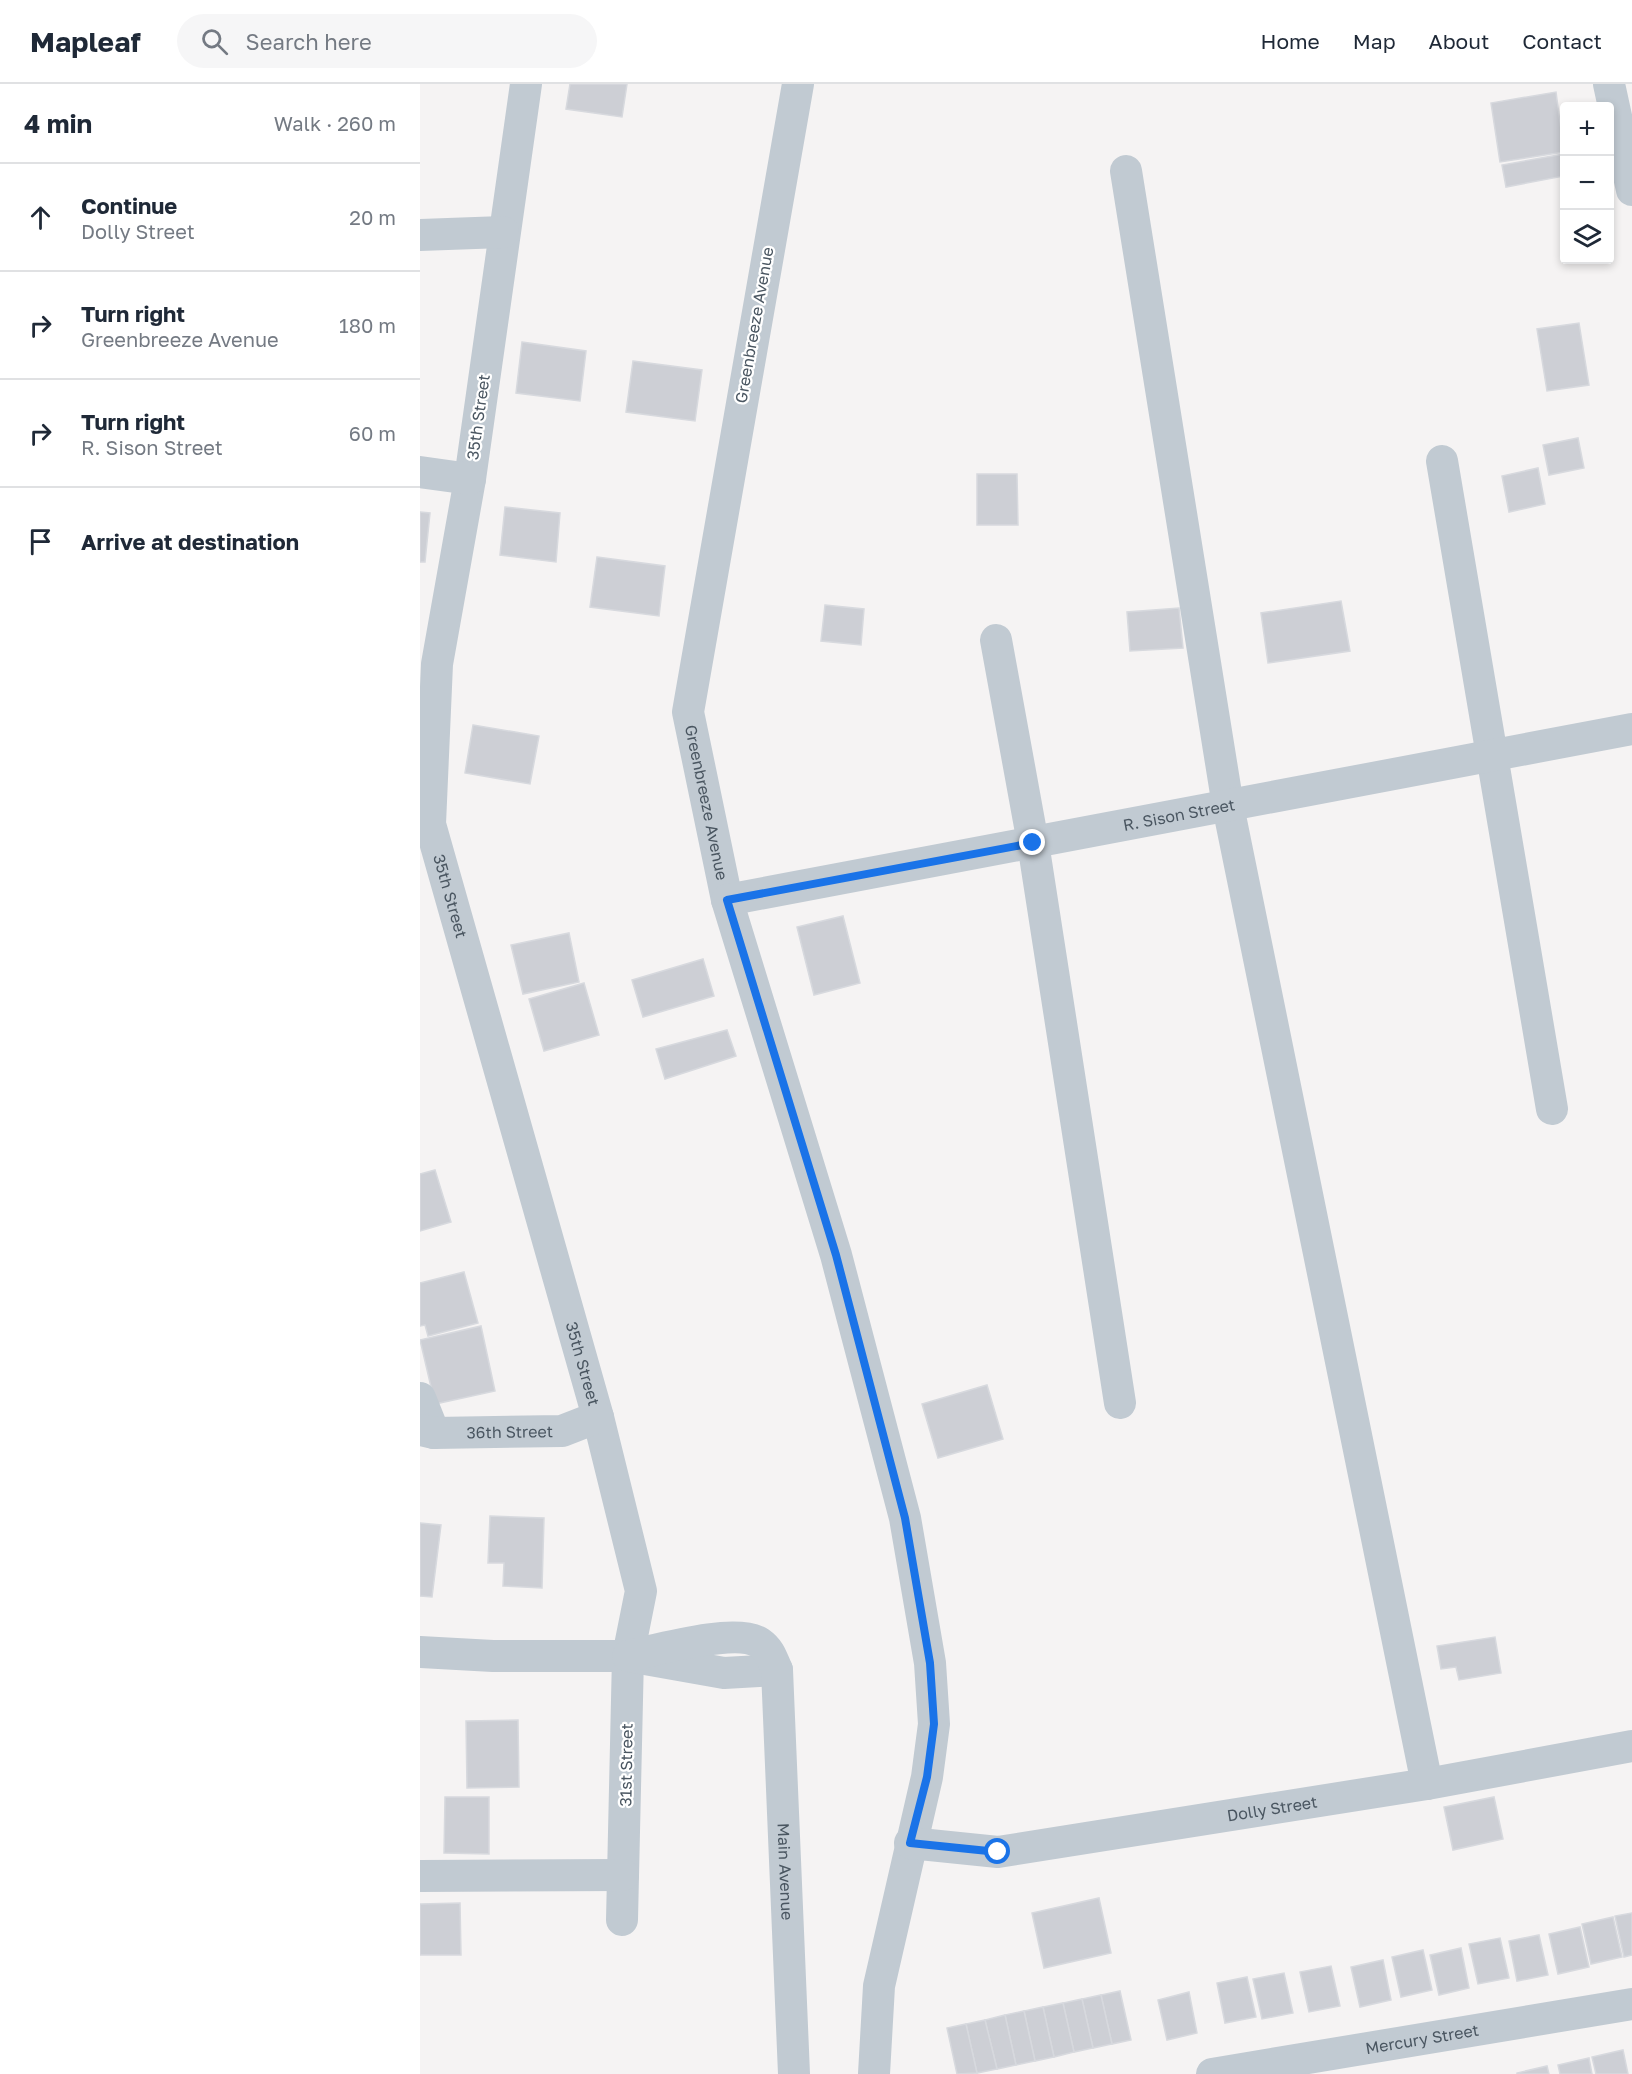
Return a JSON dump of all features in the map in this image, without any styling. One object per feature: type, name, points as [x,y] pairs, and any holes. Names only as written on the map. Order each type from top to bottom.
[{"type":"street","name":"35th Street","points":[[526,84],[503,232],[470,478],[428,663],[430,824],[598,1417],[641,1591],[628,1656]]},
{"type":"street","name":"Greenbreeze Avenue","points":[[798,84],[688,712],[727,900],[836,1255],[905,1518],[930,1663],[934,1724],[927,1777],[879,1986],[874,2074]]},
{"type":"street","points":[[1609,84],[1632,190]]},
{"type":"street","points":[[1126,171],[1228,806],[1427,1784]]},
{"type":"street","points":[[420,235],[503,232]]},
{"type":"street","points":[[1442,461],[1552,1109]]},
{"type":"street","points":[[420,472],[470,478]]},
{"type":"street","points":[[996,640],[1033,843],[1120,1403]]},
{"type":"street","name":"R. Sison Street","points":[[727,900],[1632,729]]},
{"type":"street","points":[[420,1398],[427,1431]]},
{"type":"street","name":"36th Street","points":[[427,1431],[562,1431],[598,1417]]},
{"type":"street","name":"Main Avenue","points":[[420,1652],[494,1656],[628,1656],[724,1673],[777,1670],[794,2074]]},
{"type":"street","name":"31st Street","points":[[622,1920],[628,1656]]},
{"type":"street","name":"Dolly Street","points":[[910,1843],[998,1852],[1427,1784],[1632,1746]]},
{"type":"street","points":[[420,1876],[623,1875]]},
{"type":"street","name":"Mercury Street","points":[[1212,2074],[1245,2071],[1632,2004]]},
{"type":"building","points":[[570,84],[627,84],[622,117],[566,109]]},
{"type":"building","points":[[1556,92],[1560,122],[1560,153],[1500,162],[1491,103]]},
{"type":"building","points":[[1560,155],[1560,177],[1506,187],[1502,165]]},
{"type":"building","points":[[1579,323],[1589,385],[1547,391],[1537,329]]},
{"type":"building","points":[[522,342],[586,351],[580,401],[516,393]]},
{"type":"building","points":[[633,361],[702,370],[695,421],[626,412]]},
{"type":"building","points":[[1578,438],[1584,468],[1549,475],[1543,445]]},
{"type":"building","points":[[1538,468],[1545,504],[1509,512],[1502,476]]},
{"type":"building","points":[[977,474],[1017,474],[1018,525],[977,525]]},
{"type":"building","points":[[505,507],[560,513],[556,562],[500,555]]},
{"type":"building","points":[[420,512],[430,513],[425,562],[420,562]]},
{"type":"building","points":[[597,557],[665,566],[659,616],[590,607]]},
{"type":"building","points":[[1341,601],[1350,651],[1268,663],[1261,613]]},
{"type":"building","points":[[825,605],[864,609],[861,645],[821,641]]},
{"type":"building","points":[[1179,608],[1183,648],[1130,651],[1127,612]]},
{"type":"building","points":[[473,725],[539,736],[530,784],[465,773]]},
{"type":"building","points":[[843,916],[860,983],[814,995],[797,927]]},
{"type":"building","points":[[569,933],[579,982],[523,994],[511,945]]},
{"type":"building","points":[[703,959],[714,996],[643,1017],[632,980]]},
{"type":"building","points":[[584,983],[599,1035],[544,1051],[529,999]]},
{"type":"building","points":[[727,1030],[736,1056],[665,1079],[656,1049]]},
{"type":"building","points":[[435,1170],[451,1222],[420,1231],[420,1174]]},
{"type":"building","points":[[464,1272],[478,1323],[428,1336],[425,1325],[420,1326],[420,1283]]},
{"type":"building","points":[[481,1326],[495,1391],[435,1404],[420,1340]]},
{"type":"building","points":[[987,1385],[1003,1439],[938,1458],[922,1404]]},
{"type":"building","points":[[490,1516],[544,1518],[542,1588],[503,1586],[504,1563],[488,1563]]},
{"type":"building","points":[[420,1523],[441,1525],[432,1597],[420,1596]]},
{"type":"building","points":[[1495,1637],[1501,1673],[1459,1680],[1456,1667],[1441,1669],[1437,1646]]},
{"type":"building","points":[[518,1720],[519,1787],[467,1788],[466,1721]]},
{"type":"building","points":[[445,1797],[489,1797],[489,1854],[444,1853]]},
{"type":"building","points":[[1494,1797],[1503,1839],[1453,1850],[1444,1807]]},
{"type":"building","points":[[1099,1898],[1111,1953],[1044,1968],[1032,1913]]},
{"type":"building","points":[[460,1903],[461,1955],[420,1955],[420,1904]]},
{"type":"building","points":[[1632,1913],[1632,1955],[1624,1957],[1615,1916]]},
{"type":"building","points":[[1613,1917],[1622,1957],[1591,1964],[1582,1924]]},
{"type":"building","points":[[1580,1927],[1589,1967],[1558,1974],[1549,1934]]},
{"type":"building","points":[[1539,1935],[1548,1975],[1517,1981],[1509,1941]]},
{"type":"building","points":[[1500,1938],[1509,1978],[1478,1984],[1469,1944]]},
{"type":"building","points":[[1461,1948],[1469,1988],[1439,1995],[1430,1955]]},
{"type":"building","points":[[1423,1950],[1432,1990],[1401,1997],[1392,1957]]},
{"type":"building","points":[[1383,1960],[1391,2000],[1360,2007],[1351,1967]]},
{"type":"building","points":[[1331,1966],[1340,2006],[1309,2012],[1300,1972]]},
{"type":"building","points":[[1284,1973],[1293,2013],[1262,2019],[1253,1979]]},
{"type":"building","points":[[1247,1977],[1256,2017],[1225,2023],[1217,1983]]},
{"type":"building","points":[[1120,1991],[1131,2040],[1112,2044],[1101,1995]]},
{"type":"building","points":[[1189,1992],[1197,2033],[1167,2040],[1158,2000]]},
{"type":"building","points":[[1101,1995],[1112,2044],[1093,2048],[1082,1999]]},
{"type":"building","points":[[1082,1999],[1093,2048],[1074,2052],[1063,2003]]},
{"type":"building","points":[[1063,2003],[1074,2052],[1054,2057],[1043,2007]]},
{"type":"building","points":[[1043,2007],[1054,2057],[1035,2061],[1024,2011]]},
{"type":"building","points":[[1024,2011],[1035,2061],[1016,2065],[1005,2015]]},
{"type":"building","points":[[1005,2015],[1016,2065],[997,2069],[985,2020]]},
{"type":"building","points":[[985,2020],[997,2069],[977,2073],[966,2024]]},
{"type":"building","points":[[966,2024],[977,2073],[957,2074],[947,2028]]},
{"type":"building","points":[[1623,2050],[1628,2074],[1596,2074],[1592,2057]]},
{"type":"building","points":[[1589,2058],[1592,2074],[1560,2074],[1558,2065]]},
{"type":"building","points":[[1547,2066],[1549,2074],[1517,2074],[1517,2073]]},
{"type":"route","points":[[998,1852],[910,1843],[927,1777],[934,1724],[930,1663],[905,1518],[836,1255],[727,900],[1033,843]]}]
